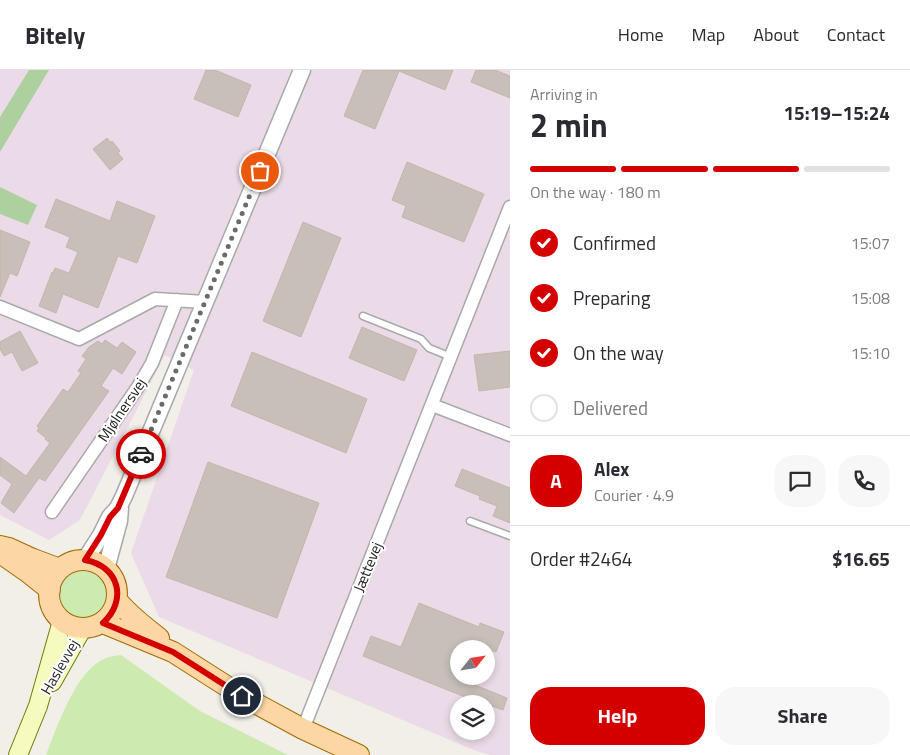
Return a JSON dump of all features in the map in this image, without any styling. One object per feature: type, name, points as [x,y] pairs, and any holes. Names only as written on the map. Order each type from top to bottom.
[{"type":"main road","points":[[0,546],[60,569]]},
{"type":"main road","points":[[0,550],[5,556],[50,590]]},
{"type":"main road","points":[[85,560],[100,564],[106,569],[116,585],[117,600],[110,617],[93,628],[82,629],[62,621],[54,612],[50,601],[52,581],[60,569],[72,562],[85,560]]},
{"type":"main road","points":[[117,600],[125,610],[173,652]]},
{"type":"main road","name":"Haslevvej","points":[[18,755],[38,706],[62,621]]},
{"type":"main road","points":[[103,623],[173,652],[242,696],[303,729],[359,755]]},
{"type":"main road","name":"Haslevvej","points":[[38,706],[82,629]]},
{"type":"street","points":[[85,560],[124,496],[302,70]]},
{"type":"street","name":"Jættevej","points":[[303,729],[510,207]]},
{"type":"street","points":[[0,307],[79,339],[155,299],[205,302]]},
{"type":"street","name":"Mjølnersvej","points":[[52,512],[138,387],[152,363],[177,300]]},
{"type":"street","points":[[432,405],[510,435]]},
{"type":"street","points":[[106,569],[124,496]]},
{"type":"lane","points":[[363,316],[421,339],[429,348],[451,357]]},
{"type":"lane","points":[[470,521],[510,536]]},
{"type":"shaded area","points":[[0,70],[510,70],[510,755],[491,755],[476,751],[159,617],[131,553],[194,370],[165,355],[80,520],[49,540],[0,515]]},
{"type":"green space","points":[[29,70],[49,70],[0,152],[0,117]]},
{"type":"green space","points":[[0,187],[37,205],[28,225],[0,214]]},
{"type":"green space","points":[[78,571],[88,571],[100,578],[107,590],[107,600],[100,612],[88,619],[78,619],[70,615],[63,608],[59,600],[59,590],[63,582],[70,575]]},
{"type":"green space","points":[[121,655],[200,711],[288,755],[46,755],[69,700],[86,674],[95,664],[106,658]]},
{"type":"building","points":[[206,70],[215,70],[251,85],[238,117],[194,99]]},
{"type":"building","points":[[363,70],[453,70],[445,90],[399,71],[375,129],[344,116]]},
{"type":"building","points":[[476,70],[495,70],[510,76],[510,98],[471,82]]},
{"type":"building","points":[[107,138],[120,151],[118,153],[123,159],[110,170],[93,149]]},
{"type":"building","points":[[407,162],[484,194],[464,242],[402,217],[406,206],[392,200]]},
{"type":"building","points":[[56,199],[110,221],[117,201],[155,216],[137,263],[118,256],[98,308],[63,294],[56,313],[39,306],[52,272],[55,268],[69,273],[78,252],[66,247],[70,237],[45,227]]},
{"type":"building","points":[[303,222],[341,238],[301,337],[263,321]]},
{"type":"building","points":[[0,230],[30,242],[17,276],[10,273],[0,297]]},
{"type":"building","points":[[362,327],[417,350],[404,381],[349,358]]},
{"type":"building","points":[[20,331],[38,363],[22,371],[12,352],[4,356],[0,349],[0,342]]},
{"type":"building","points":[[105,340],[117,348],[122,342],[136,352],[122,374],[113,368],[101,386],[109,391],[45,481],[39,478],[14,513],[1,503],[12,484],[0,475],[0,457],[26,476],[50,443],[37,431],[39,428],[37,426],[63,389],[68,392],[81,373],[78,371],[86,359],[82,356],[89,347],[98,341],[102,344]]},
{"type":"building","points":[[510,351],[510,387],[479,391],[474,355]]},
{"type":"building","points":[[252,352],[367,399],[346,453],[231,406]]},
{"type":"building","points":[[208,462],[319,503],[277,618],[166,577]]},
{"type":"building","points":[[462,469],[510,488],[510,523],[493,516],[497,506],[479,499],[480,496],[455,486]]},
{"type":"building","points":[[419,603],[479,627],[480,623],[504,632],[496,652],[495,640],[450,640],[450,685],[475,685],[507,698],[503,710],[495,707],[495,695],[460,695],[363,656],[371,636],[401,647]]},
{"type":"way so far","points":[[141,454],[260,171]]},
{"type":"route","points":[[141,454],[118,508],[110,517],[85,560],[100,564],[108,571],[116,585],[117,600],[114,609],[110,617],[103,623],[173,652],[242,696]]}]
